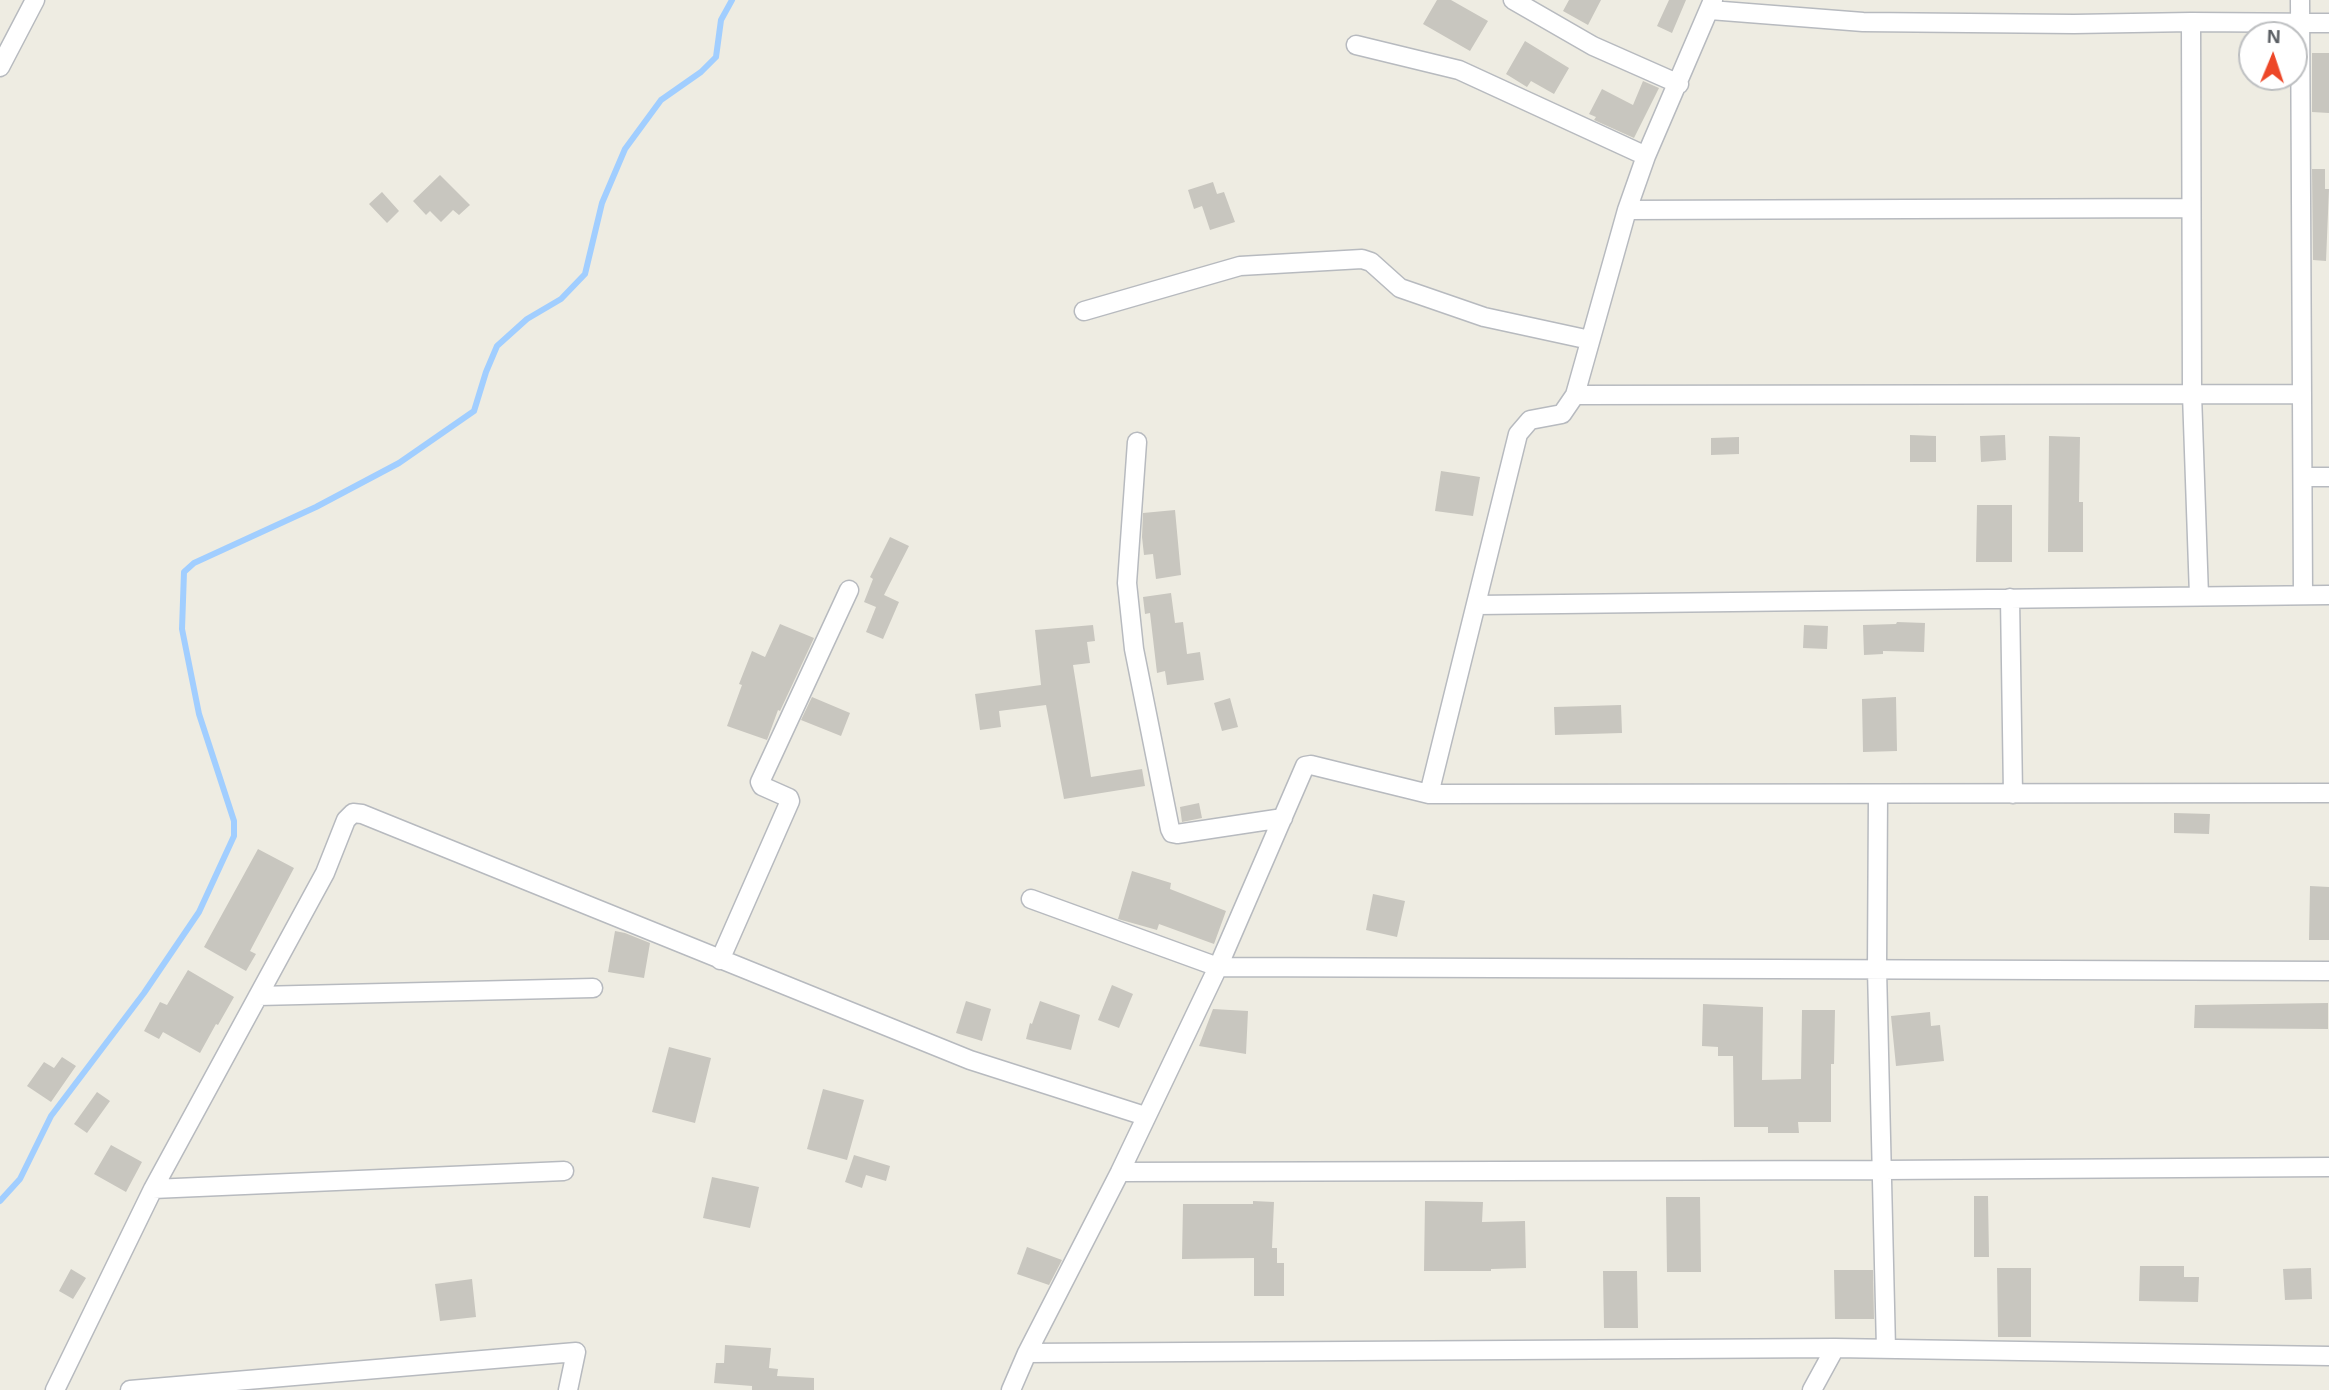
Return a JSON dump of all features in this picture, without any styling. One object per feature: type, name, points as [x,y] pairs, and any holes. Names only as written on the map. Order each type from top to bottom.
[{"type":"street","points":[[0,67],[35,0]]},
{"type":"street","points":[[1513,0],[1592,46],[1679,84]]},
{"type":"street","points":[[2300,0],[2300,21]]},
{"type":"street","points":[[1429,794],[1518,434],[1530,420],[1562,414],[1575,396],[1627,210],[1646,156],[1711,5],[1863,22],[2238,22]]},
{"type":"street","points":[[2191,22],[2192,394],[2199,596]]},
{"type":"street","points":[[2308,23],[2329,23]]},
{"type":"street","points":[[1356,45],[1459,70],[1646,156]]},
{"type":"street","points":[[2300,91],[2303,595]]},
{"type":"street","points":[[1627,210],[2191,208]]},
{"type":"street","points":[[1084,311],[1240,266],[1362,258],[1371,262],[1400,288],[1472,313],[1590,340]]},
{"type":"street","points":[[1575,396],[2302,394]]},
{"type":"street","points":[[1137,442],[1127,583],[1134,649],[1170,829],[1177,834],[1283,818]]},
{"type":"street","points":[[2303,477],[2329,477]]},
{"type":"street","points":[[720,960],[790,801],[789,798],[762,786],[760,782],[849,590]]},
{"type":"street","points":[[1477,605],[2329,596]]},
{"type":"street","points":[[2010,598],[2013,794]]},
{"type":"street","points":[[1011,1390],[1027,1353],[1120,1172],[1144,1116],[1217,967],[1307,764],[1429,794],[2329,793]]},
{"type":"street","points":[[1878,794],[1877,969],[1886,1349]]},
{"type":"street","points":[[55,1390],[153,1189],[325,873],[346,820],[353,813],[362,814],[970,1059],[1144,1116]]},
{"type":"street","points":[[1031,898],[1217,967],[2329,971]]},
{"type":"street","points":[[258,996],[593,988]]},
{"type":"street","points":[[1120,1172],[2329,1167]]},
{"type":"street","points":[[153,1189],[564,1171]]},
{"type":"street","points":[[1027,1353],[1835,1348],[2329,1356]]},
{"type":"street","points":[[1812,1390],[1835,1348]]},
{"type":"street","points":[[130,1390],[576,1352],[568,1390]]},
{"type":"building","points":[[1437,0],[1451,0],[1488,21],[1470,51],[1423,24]]},
{"type":"building","points":[[1569,0],[1601,0],[1588,25],[1563,11]]},
{"type":"building","points":[[1669,0],[1686,0],[1672,33],[1657,26]]},
{"type":"building","points":[[1525,41],[1569,68],[1554,94],[1531,81],[1527,87],[1506,74]]},
{"type":"building","points":[[2312,53],[2329,53],[2329,113],[2312,112]]},
{"type":"building","points":[[1643,81],[1659,88],[1634,138],[1594,120],[1596,117],[1589,114],[1602,89],[1633,105]]},
{"type":"building","points":[[2312,169],[2325,169],[2325,189],[2329,189],[2326,261],[2313,260]]},
{"type":"building","points":[[440,175],[470,205],[459,215],[453,210],[441,222],[430,211],[426,215],[413,201]]},
{"type":"building","points":[[1213,182],[1217,194],[1224,192],[1235,222],[1210,230],[1202,206],[1194,209],[1188,190]]},
{"type":"building","points":[[382,192],[399,211],[387,223],[369,204]]},
{"type":"building","points":[[1910,435],[1936,436],[1936,462],[1910,462]]},
{"type":"building","points":[[2005,435],[2006,460],[1981,462],[1980,436]]},
{"type":"building","points":[[2049,436],[2080,437],[2079,502],[2083,502],[2083,552],[2048,552]]},
{"type":"building","points":[[1739,437],[1739,454],[1711,455],[1711,438]]},
{"type":"building","points":[[1441,471],[1480,477],[1473,516],[1435,511]]},
{"type":"building","points":[[1977,505],[2012,505],[2012,562],[1976,562]]},
{"type":"building","points":[[1175,510],[1181,575],[1156,579],[1153,554],[1144,555],[1143,513]]},
{"type":"building","points":[[890,537],[909,546],[884,595],[899,602],[883,639],[866,632],[876,607],[864,602],[873,579],[870,577]]},
{"type":"building","points":[[1171,593],[1175,623],[1183,622],[1187,654],[1200,652],[1204,680],[1167,685],[1165,671],[1157,673],[1150,613],[1145,614],[1143,597]]},
{"type":"building","points":[[1925,623],[1924,652],[1883,651],[1883,654],[1864,655],[1863,625]]},
{"type":"building","points":[[780,624],[814,638],[780,711],[778,710],[767,740],[727,726],[752,651],[765,657]]},
{"type":"building","points":[[1093,625],[1095,641],[1087,642],[1090,663],[1073,665],[1091,777],[1142,769],[1145,786],[1064,799],[1046,705],[999,711],[1001,727],[980,730],[975,694],[1041,685],[1035,630]]},
{"type":"building","points":[[1804,625],[1828,626],[1827,649],[1803,648]]},
{"type":"building","points":[[812,697],[850,713],[841,736],[801,720]]},
{"type":"building","points":[[1896,697],[1897,751],[1863,752],[1862,699]]},
{"type":"building","points":[[1230,698],[1238,727],[1222,731],[1214,703]]},
{"type":"building","points":[[1621,705],[1622,733],[1555,735],[1554,707]]},
{"type":"building","points":[[1199,803],[1202,818],[1182,822],[1180,807]]},
{"type":"building","points":[[2174,813],[2210,814],[2209,834],[2174,833]]},
{"type":"building","points":[[258,849],[294,868],[250,951],[256,954],[246,971],[204,947]]},
{"type":"building","points":[[1132,871],[1171,883],[1170,889],[1226,911],[1214,944],[1159,924],[1157,930],[1118,919]]},
{"type":"building","points":[[2310,886],[2329,887],[2329,940],[2309,940]]},
{"type":"building","points":[[1373,894],[1405,901],[1397,937],[1366,930]]},
{"type":"building","points":[[615,931],[650,943],[644,978],[608,972]]},
{"type":"building","points":[[188,970],[234,997],[200,1053],[163,1032],[159,1039],[144,1031],[160,1002],[167,1005]]},
{"type":"building","points":[[1112,985],[1133,994],[1119,1028],[1098,1020]]},
{"type":"building","points":[[966,1001],[991,1009],[982,1041],[956,1033]]},
{"type":"building","points":[[1040,1001],[1080,1015],[1071,1050],[1026,1039]]},
{"type":"building","points":[[2328,1003],[2328,1029],[2194,1028],[2195,1005]]},
{"type":"building","points":[[1703,1004],[1763,1007],[1762,1080],[1801,1079],[1802,1010],[1835,1010],[1831,1122],[1798,1122],[1799,1133],[1768,1133],[1768,1127],[1734,1127],[1733,1056],[1718,1056],[1718,1047],[1702,1046]]},
{"type":"building","points":[[1213,1009],[1248,1011],[1246,1054],[1199,1046]]},
{"type":"building","points":[[1930,1012],[1931,1026],[1940,1025],[1944,1061],[1896,1066],[1891,1016]]},
{"type":"building","points":[[669,1047],[711,1058],[695,1123],[652,1112]]},
{"type":"building","points":[[62,1057],[76,1066],[51,1102],[27,1086],[44,1062],[54,1068]]},
{"type":"building","points":[[823,1089],[864,1100],[847,1160],[807,1149]]},
{"type":"building","points":[[97,1092],[110,1101],[87,1133],[74,1124]]},
{"type":"building","points":[[111,1145],[142,1162],[126,1192],[94,1174]]},
{"type":"building","points":[[854,1155],[890,1166],[886,1181],[866,1175],[862,1188],[845,1182]]},
{"type":"building","points":[[712,1177],[759,1187],[750,1228],[703,1218]]},
{"type":"building","points":[[1974,1196],[1988,1196],[1989,1257],[1974,1257]]},
{"type":"building","points":[[1666,1197],[1700,1197],[1701,1272],[1667,1272]]},
{"type":"building","points":[[1253,1201],[1274,1202],[1272,1248],[1277,1248],[1277,1263],[1284,1263],[1284,1296],[1254,1296],[1254,1258],[1182,1259],[1183,1204],[1253,1204]]},
{"type":"building","points":[[1425,1201],[1483,1202],[1482,1222],[1525,1221],[1526,1268],[1424,1271]]},
{"type":"building","points":[[1027,1247],[1062,1260],[1049,1285],[1017,1274]]},
{"type":"building","points":[[2140,1266],[2184,1266],[2184,1277],[2199,1277],[2198,1302],[2139,1301]]},
{"type":"building","points":[[1997,1268],[2031,1268],[2031,1337],[1998,1337]]},
{"type":"building","points":[[2311,1268],[2312,1299],[2285,1300],[2283,1269]]},
{"type":"building","points":[[71,1269],[86,1278],[73,1299],[59,1291]]},
{"type":"building","points":[[1834,1270],[1873,1270],[1874,1319],[1835,1319]]},
{"type":"building","points":[[1603,1271],[1637,1271],[1638,1328],[1604,1328]]},
{"type":"building","points":[[472,1279],[476,1317],[440,1321],[435,1284]]},
{"type":"building","points":[[725,1345],[771,1348],[769,1368],[778,1369],[777,1376],[814,1378],[814,1390],[752,1390],[752,1386],[714,1383],[716,1363],[724,1363]]},
{"type":"waterway","points":[[0,1201],[20,1179],[51,1116],[144,993],[199,912],[234,836],[234,821],[199,714],[182,629],[184,572],[194,563],[316,507],[399,463],[474,411],[497,346],[527,319],[561,299],[585,274],[602,203],[625,149],[661,100],[701,72],[716,57],[721,20],[732,0]]}]
